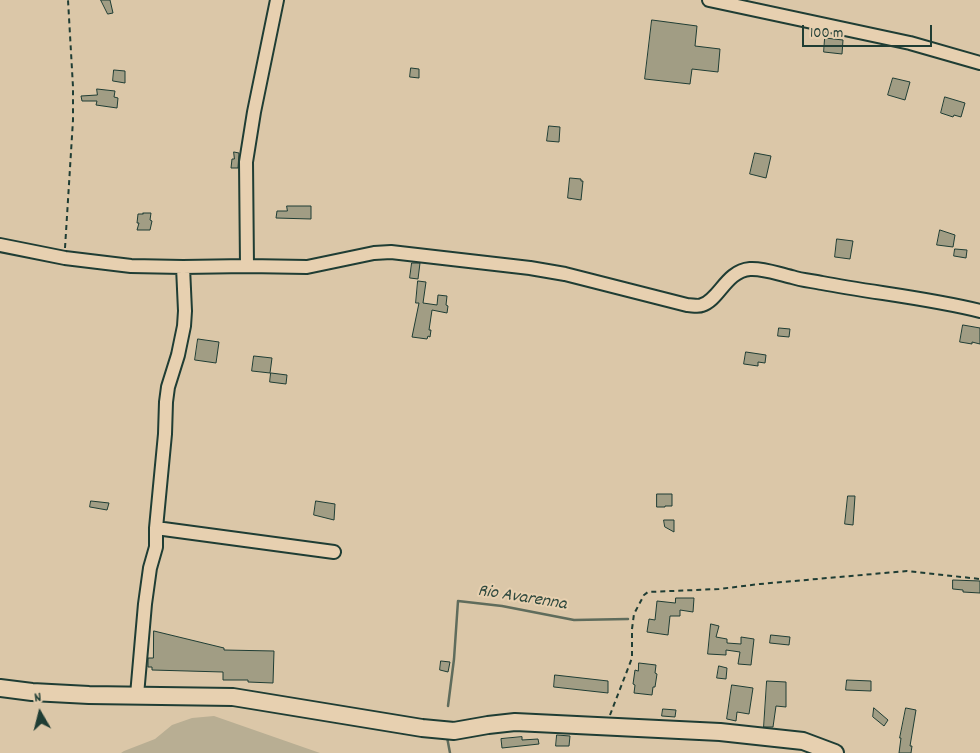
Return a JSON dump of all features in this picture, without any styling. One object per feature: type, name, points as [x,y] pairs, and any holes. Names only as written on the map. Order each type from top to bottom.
[{"type":"main road","points":[[0,688],[89,695],[233,697],[422,728],[454,731],[515,722],[720,732],[803,741],[834,753]]},
{"type":"street","points":[[247,266],[246,162],[254,112],[277,0]]},
{"type":"street","points":[[709,0],[910,43],[980,63]]},
{"type":"street","points":[[0,245],[65,258],[130,266],[184,267],[307,267],[374,253],[391,252],[566,274],[687,305],[699,306],[705,304],[733,277],[751,269],[980,311]]},
{"type":"street","points":[[137,695],[145,604],[150,568],[156,547],[168,388],[184,326],[184,267]]},
{"type":"street","points":[[156,528],[334,552]]},
{"type":"path","points":[[65,258],[73,112],[68,0]]},
{"type":"path","points":[[606,726],[632,658],[634,614],[644,595],[648,592],[719,589],[906,571],[980,579]]},
{"type":"shaded area","points":[[214,716],[320,753],[121,753],[155,739],[172,725],[192,718]]},
{"type":"building","points":[[101,0],[110,0],[113,13],[108,14]]},
{"type":"building","points":[[652,20],[697,26],[695,46],[720,49],[718,72],[692,69],[690,84],[645,79]]},
{"type":"building","points":[[825,38],[843,40],[842,54],[824,52]]},
{"type":"building","points":[[411,68],[419,69],[419,78],[410,77]]},
{"type":"building","points":[[114,70],[125,71],[125,83],[113,81]]},
{"type":"building","points":[[893,78],[910,82],[905,100],[888,95]]},
{"type":"building","points":[[97,89],[115,91],[114,97],[118,98],[117,108],[96,105],[97,101],[82,101],[81,96],[97,95]]},
{"type":"building","points":[[945,97],[965,103],[961,117],[954,115],[953,117],[941,113]]},
{"type":"building","points":[[549,126],[560,127],[559,142],[547,141]]},
{"type":"building","points":[[234,152],[239,153],[238,168],[231,168]]},
{"type":"building","points":[[755,153],[771,156],[766,178],[750,174]]},
{"type":"building","points":[[570,178],[583,181],[581,200],[568,198]]},
{"type":"building","points":[[287,206],[311,206],[311,219],[276,218],[277,211],[287,211]]},
{"type":"building","points":[[151,213],[150,230],[137,230],[139,223],[137,223],[138,214]]},
{"type":"building","points":[[940,230],[955,235],[953,247],[937,245]]},
{"type":"building","points":[[837,239],[853,241],[850,259],[835,257]]},
{"type":"building","points":[[955,249],[967,250],[966,258],[954,256]]},
{"type":"building","points":[[412,263],[420,263],[418,279],[410,278]]},
{"type":"building","points":[[418,281],[426,282],[423,303],[437,305],[438,295],[447,296],[447,313],[432,310],[429,330],[431,330],[430,337],[428,336],[427,339],[412,337],[419,303],[416,303]]},
{"type":"building","points":[[963,325],[980,328],[980,344],[960,342]]},
{"type":"building","points":[[779,328],[790,329],[789,337],[778,336]]},
{"type":"building","points":[[198,339],[219,342],[216,363],[195,360]]},
{"type":"building","points":[[746,352],[766,355],[765,363],[758,362],[758,366],[744,364]]},
{"type":"building","points":[[254,356],[272,358],[270,373],[252,371]]},
{"type":"building","points":[[271,373],[287,375],[286,384],[270,382]]},
{"type":"building","points":[[657,494],[672,494],[672,506],[657,507]]},
{"type":"building","points":[[848,496],[855,496],[853,525],[845,524]]},
{"type":"building","points":[[91,501],[109,503],[107,510],[90,507]]},
{"type":"building","points":[[316,501],[335,504],[334,520],[314,515]]},
{"type":"building","points":[[664,520],[674,520],[674,532],[665,527]]},
{"type":"building","points":[[953,580],[980,581],[980,593],[963,592],[963,590],[953,589]]},
{"type":"building","points":[[676,598],[694,598],[693,612],[680,610],[680,616],[670,616],[668,635],[647,632],[649,619],[655,620],[657,601],[675,603]]},
{"type":"building","points":[[711,624],[719,626],[716,637],[727,639],[727,643],[741,644],[741,637],[754,639],[751,665],[738,664],[740,652],[726,650],[726,655],[708,654]]},
{"type":"building","points":[[154,631],[224,648],[224,650],[274,651],[273,683],[223,680],[223,672],[152,670],[152,667],[148,667],[148,658],[153,658]]},
{"type":"building","points":[[771,635],[790,637],[789,645],[770,643]]},
{"type":"building","points":[[441,661],[450,662],[448,672],[440,670]]},
{"type":"building","points":[[639,663],[656,665],[655,673],[657,674],[652,695],[634,693],[635,670],[638,671]]},
{"type":"building","points":[[719,666],[727,668],[726,679],[717,678]]},
{"type":"building","points":[[555,675],[608,681],[608,693],[554,687]]},
{"type":"building","points":[[847,680],[871,681],[871,691],[846,690]]},
{"type":"building","points":[[767,681],[786,682],[786,707],[776,706],[773,727],[764,727]]},
{"type":"building","points":[[732,685],[753,688],[749,714],[737,712],[736,721],[727,719]]},
{"type":"building","points":[[874,708],[888,720],[884,726],[873,717]]},
{"type":"building","points":[[906,708],[916,710],[910,746],[912,746],[911,753],[899,753],[900,738]]},
{"type":"building","points":[[663,709],[676,710],[675,717],[662,716]]},
{"type":"building","points":[[557,735],[570,736],[569,746],[556,746]]},
{"type":"building","points":[[522,737],[522,740],[538,739],[539,744],[502,748],[501,739]]},
{"type":"waterway","name":"Rio Avarenna","points":[[448,706],[454,659],[458,601],[502,606],[574,620],[628,619]]},
{"type":"waterway","points":[[447,737],[450,753]]}]
